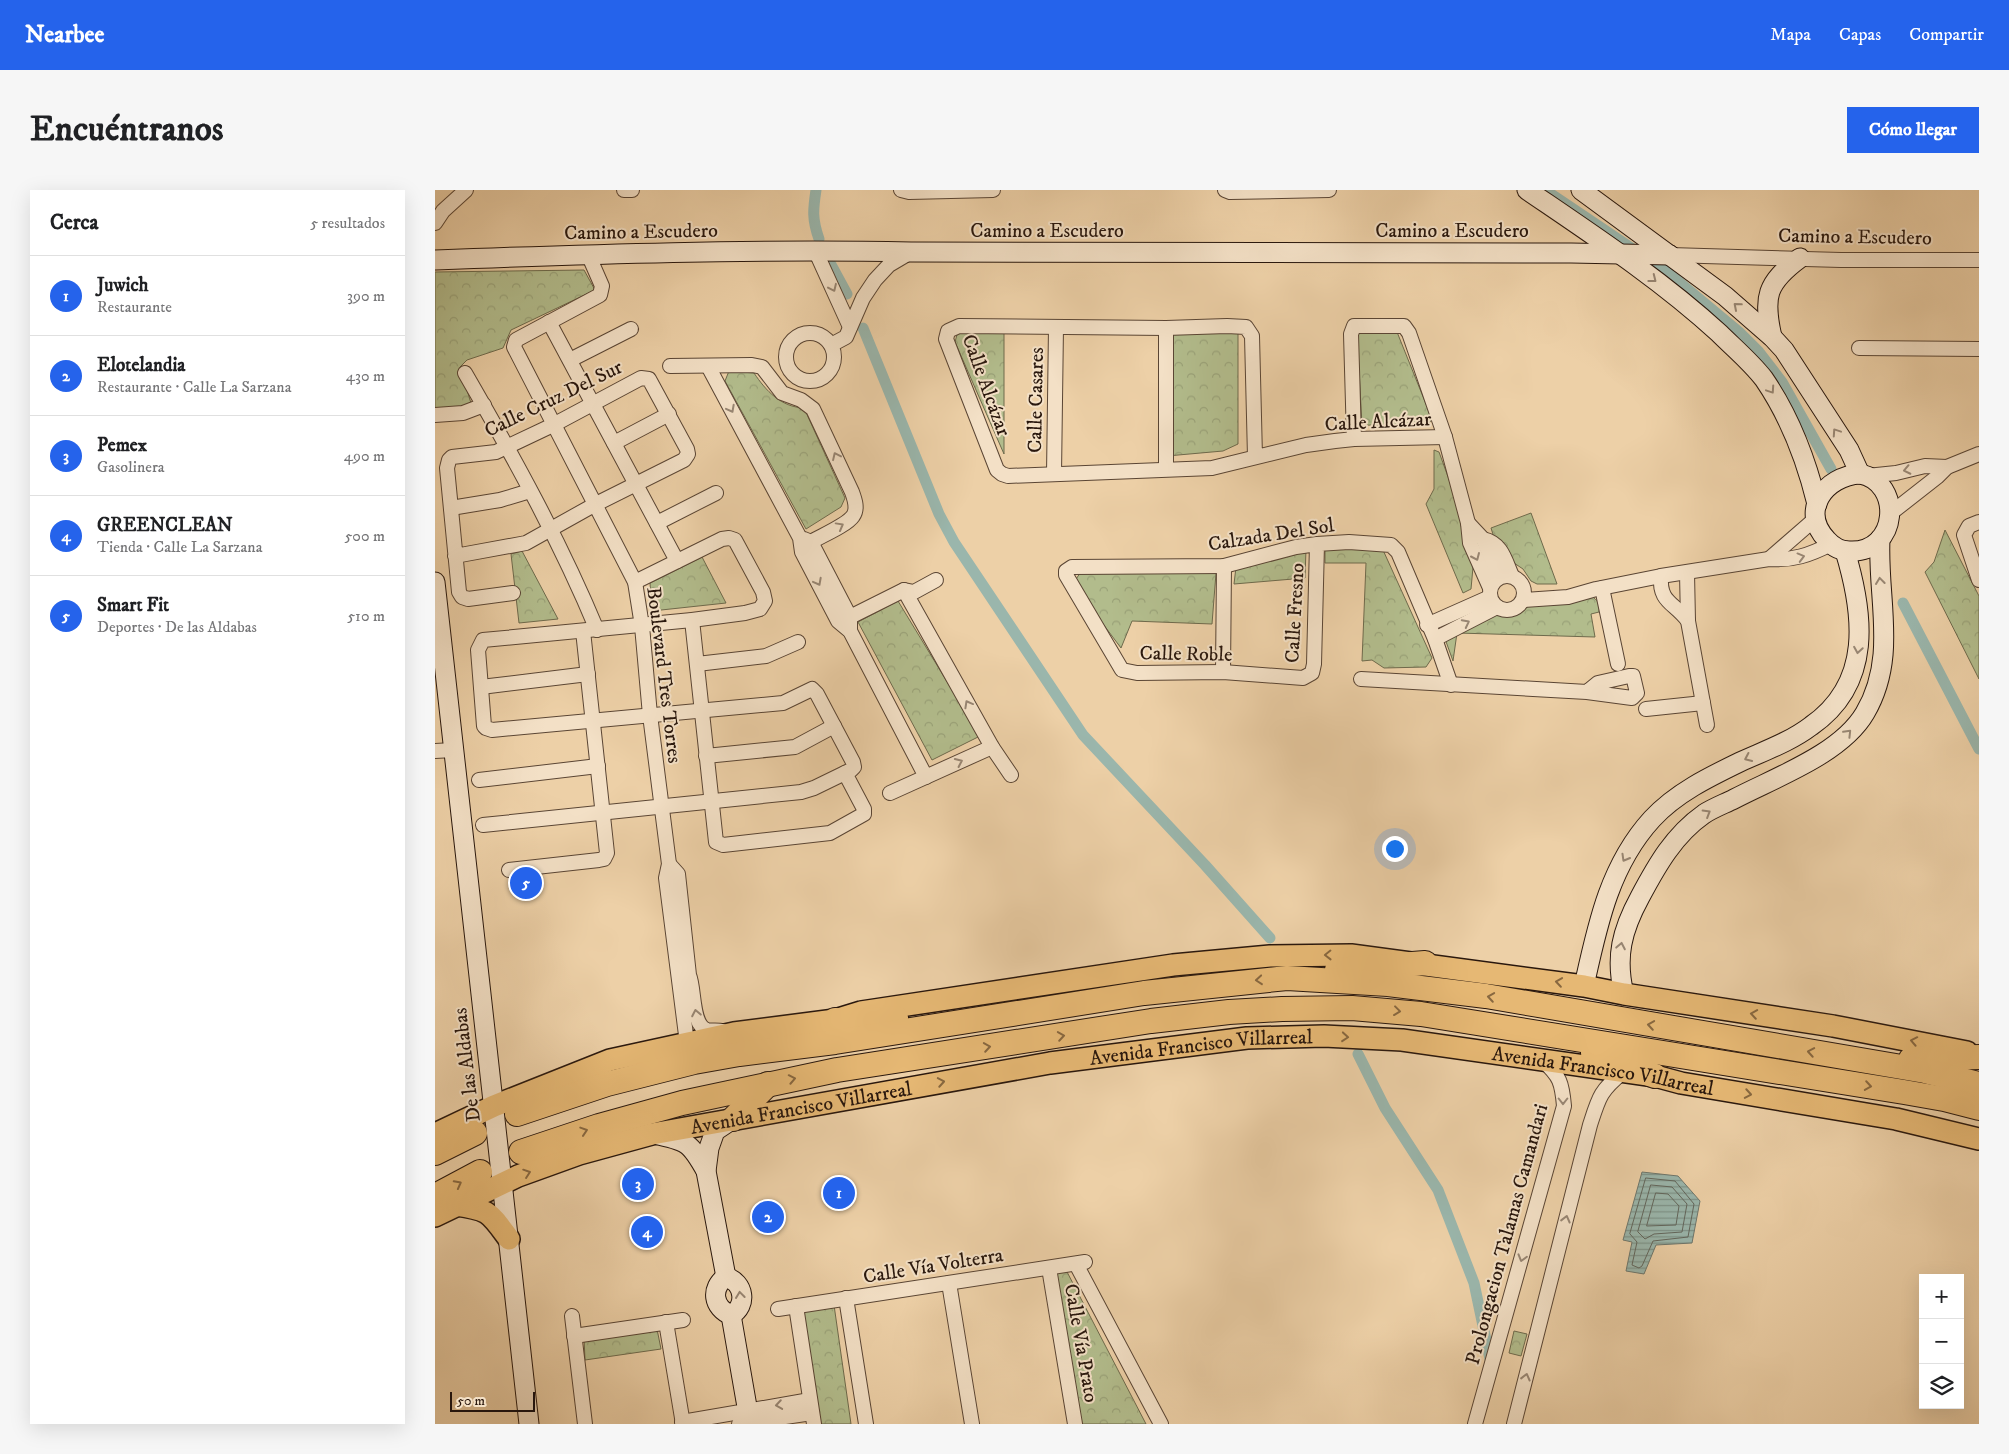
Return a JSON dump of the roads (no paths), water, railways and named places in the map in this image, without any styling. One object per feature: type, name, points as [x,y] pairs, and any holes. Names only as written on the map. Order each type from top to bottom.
[{"type":"highway","points":[[517,1114],[607,1084],[694,1062],[739,1054],[835,1042],[1144,993],[1287,978],[1374,966],[1425,964]]},
{"type":"highway","points":[[1287,978],[1388,984],[1486,996],[1925,1071],[1979,1084]]},
{"type":"highway","name":"Avenida Francisco Villarreal","points":[[521,1152],[599,1126],[682,1103],[837,1070],[1151,1021],[1246,1011],[1319,1008],[1388,1010],[1458,1019],[1530,1033],[1585,1040],[1904,1092],[1979,1108]]},
{"type":"highway","points":[[835,1020],[866,1021],[965,1013],[1010,1013]]},
{"type":"highway","points":[[1530,1033],[1616,1060],[1655,1076]]},
{"type":"highway","points":[[1845,1058],[1917,1059],[1979,1056]]},
{"type":"highway","points":[[733,1119],[768,1084]]},
{"type":"highway","points":[[435,1153],[475,1133]]},
{"type":"highway","name":"Avenida Francisco Villarreal","points":[[446,1200],[481,1172]]},
{"type":"main road","points":[[435,1134],[494,1106],[609,1060],[687,1043],[734,1034],[835,1020],[861,1012],[1173,965],[1270,956],[1351,955],[1584,986],[1912,1040],[1979,1056]]},
{"type":"main road","name":"Avenida Francisco Villarreal","points":[[435,1216],[446,1200],[503,1182],[579,1154],[652,1134],[1050,1063],[1247,1038],[1317,1036],[1402,1040],[1655,1076],[1681,1083],[1896,1119],[1979,1139]]},
{"type":"main road","points":[[446,1200],[479,1208],[492,1215],[509,1239]]},
{"type":"street","points":[[435,223],[443,211],[466,190]]},
{"type":"street","points":[[625,190],[632,190]]},
{"type":"street","points":[[901,190],[909,192],[993,190]]},
{"type":"street","points":[[1225,190],[1230,192],[1329,190]]},
{"type":"street","points":[[1527,190],[1628,255],[1698,314],[1750,362],[1778,401],[1792,427],[1802,453],[1821,533],[1838,548],[1853,577],[1860,627],[1859,647],[1850,681],[1832,707],[1811,726],[1789,739],[1698,784],[1679,796],[1652,819],[1634,842],[1601,910],[1584,986]]},
{"type":"street","points":[[1523,600],[1561,598],[1661,576],[1769,559],[1786,560],[1838,548],[1855,551],[1871,548],[1880,539],[1889,524],[1891,513],[1884,492],[1876,481],[1864,475],[1784,350],[1772,337],[1725,296],[1665,255],[1581,190]]},
{"type":"street","points":[[1568,218],[1575,226],[1579,238],[1571,253]]},
{"type":"street","points":[[815,250],[850,326]]},
{"type":"street","name":"Camino a Escudero","points":[[435,260],[588,254],[815,250],[911,252],[1571,253],[1979,260]]},
{"type":"street","points":[[831,345],[846,337],[863,298],[875,280],[889,265],[911,252]]},
{"type":"street","points":[[588,254],[601,282],[602,291],[600,294],[549,322],[677,561]]},
{"type":"street","points":[[1772,337],[1766,313],[1770,290],[1782,271],[1800,258]]},
{"type":"street","name":"Boulevard Tres Torres","points":[[549,322],[516,340],[514,347],[635,582],[642,626],[650,715],[669,864],[666,878],[684,976],[687,1043]]},
{"type":"street","points":[[1355,439],[1351,334],[1354,326],[1367,325],[1404,326],[1407,329],[1445,437]]},
{"type":"street","name":"Calle Alcázar","points":[[1255,457],[1252,336],[1250,331],[1242,326],[1166,328],[959,326],[948,331],[946,339],[997,470],[1001,474],[1013,477],[1212,468],[1306,446],[1355,439],[1445,437],[1468,524],[1470,543],[1497,589]]},
{"type":"street","name":"Calle Casares","points":[[1054,474],[1056,327]]},
{"type":"street","points":[[1166,328],[1166,469]]},
{"type":"street","points":[[570,360],[631,329]]},
{"type":"street","points":[[802,334],[818,334],[831,345],[834,361],[831,369],[819,380],[802,380],[789,370],[786,353],[789,345],[802,334]]},
{"type":"street","points":[[1859,348],[1979,349]]},
{"type":"street","points":[[670,366],[758,366],[767,372],[782,393],[807,404],[816,415],[855,500],[856,510],[849,520],[805,540]]},
{"type":"street","points":[[708,366],[850,624],[926,777]]},
{"type":"street","points":[[772,379],[789,370]]},
{"type":"street","points":[[465,373],[508,446],[551,531],[590,630],[588,674],[607,853],[605,858],[509,870]]},
{"type":"street","name":"Calle Cruz Del Sur","points":[[451,508],[447,464],[452,457],[495,452],[553,425],[641,378],[649,379],[669,414]]},
{"type":"street","points":[[797,398],[802,380]]},
{"type":"street","points":[[435,415],[463,413],[484,405]]},
{"type":"street","points":[[455,556],[526,544],[595,505],[684,460],[688,454],[669,414],[614,443]]},
{"type":"street","points":[[1891,513],[1947,467],[1979,454]]},
{"type":"street","points":[[1769,559],[1816,512],[1824,490],[1832,483],[1842,478],[1896,473],[1925,466],[1947,467]]},
{"type":"street","points":[[513,593],[467,599],[462,597],[459,592],[451,508],[501,500],[530,491]]},
{"type":"street","points":[[657,523],[716,493]]},
{"type":"street","points":[[1979,522],[1969,526],[1964,535],[1979,580]]},
{"type":"street","points":[[1427,625],[1497,589],[1517,579],[1524,588],[1523,600],[1519,605],[1508,610],[1497,589],[1497,544],[1483,539],[1468,524]]},
{"type":"street","points":[[483,825],[806,791],[854,767],[817,694],[811,689],[783,703],[489,730],[484,726],[478,650],[483,640],[642,626],[745,613],[760,608],[765,601],[765,597],[733,538],[722,539],[635,582]]},
{"type":"street","points":[[1624,994],[1619,974],[1619,956],[1623,936],[1636,903],[1673,842],[1705,813],[1835,746],[1849,734],[1864,714],[1873,697],[1883,669],[1884,608],[1879,570],[1880,539]]},
{"type":"street","name":"Calzada Del Sol","points":[[1066,571],[1072,567],[1224,566],[1317,544],[1349,542],[1383,543],[1394,546],[1399,552],[1427,625],[1435,639],[1451,685]]},
{"type":"street","name":"Calle Fresno","points":[[1303,678],[1311,673],[1314,664],[1317,544]]},
{"type":"street","points":[[1223,672],[1224,566]]},
{"type":"street","name":"Calle Roble","points":[[1066,571],[1072,587],[1122,670],[1137,674],[1223,672],[1303,678]]},
{"type":"street","points":[[1687,573],[1688,621],[1707,725]]},
{"type":"street","points":[[1661,576],[1661,591],[1664,598],[1683,614],[1688,621]]},
{"type":"street","points":[[850,624],[904,590],[914,592],[936,580]]},
{"type":"street","name":"De las Aldabas","points":[[435,582],[444,750],[494,1106],[529,1424]]},
{"type":"street","points":[[1602,588],[1618,664]]},
{"type":"street","points":[[1435,639],[1497,589]]},
{"type":"street","points":[[904,590],[992,746],[1011,775]]},
{"type":"street","points":[[692,620],[714,837],[719,844],[830,833],[864,814],[864,809],[845,773]]},
{"type":"street","points":[[697,664],[766,656],[798,642]]},
{"type":"street","points":[[481,687],[588,674]]},
{"type":"street","points":[[1361,679],[1587,692]]},
{"type":"street","points":[[1646,709],[1703,703]]},
{"type":"street","points":[[706,756],[795,747],[834,726]]},
{"type":"street","points":[[890,793],[992,746]]},
{"type":"street","points":[[479,780],[597,766]]},
{"type":"street","points":[[684,976],[693,984],[696,1018],[699,1024],[708,1030],[734,1034]]},
{"type":"street","name":"Prolongacion Talamas Camandari","points":[[1475,1424],[1564,1106],[1562,1086],[1556,1073],[1543,1060]]},
{"type":"street","points":[[1514,1424],[1590,1125],[1605,1086],[1623,1072]]},
{"type":"street","points":[[706,1171],[709,1148],[715,1131],[733,1119]]},
{"type":"street","points":[[652,1134],[686,1143],[694,1150],[706,1171],[727,1277],[718,1284],[715,1295],[718,1306],[731,1315],[747,1420]]},
{"type":"street","name":"Calle Vía Volterra","points":[[778,1309],[1081,1263],[1161,1424]]},
{"type":"street","name":"Calle Vía Prato","points":[[1049,1268],[1075,1424]]},
{"type":"street","points":[[949,1283],[972,1424]]},
{"type":"street","points":[[846,1298],[866,1424]]},
{"type":"street","points":[[666,1322],[683,1423],[747,1420],[812,1412],[796,1306]]},
{"type":"street","points":[[572,1316],[585,1424]]},
{"type":"street","points":[[574,1336],[683,1320]]},
{"type":"water","points":[[1642,1172],[1678,1176],[1700,1201],[1692,1243],[1656,1245],[1644,1274],[1626,1271],[1632,1242],[1623,1240]]},
{"type":"waterway","points":[[816,190],[814,214],[819,239]]},
{"type":"waterway","points":[[1545,190],[1667,272],[1739,332],[1759,352],[1782,382],[1831,469]]},
{"type":"waterway","points":[[828,259],[847,294]]},
{"type":"waterway","points":[[863,328],[939,514],[954,542],[1083,735],[1205,865],[1270,938]]},
{"type":"waterway","points":[[1903,603],[1979,749]]},
{"type":"waterway","points":[[1358,1054],[1385,1108],[1438,1190],[1474,1283],[1490,1359]]},
{"type":"place","name":"Smart Fit","points":[[526,883]]},
{"type":"place","name":"Pemex","points":[[638,1184]]},
{"type":"place","name":"Juwich","points":[[839,1193]]},
{"type":"place","name":"Elotelandia","points":[[768,1217]]},
{"type":"place","name":"GREENCLEAN","points":[[647,1232]]}]
